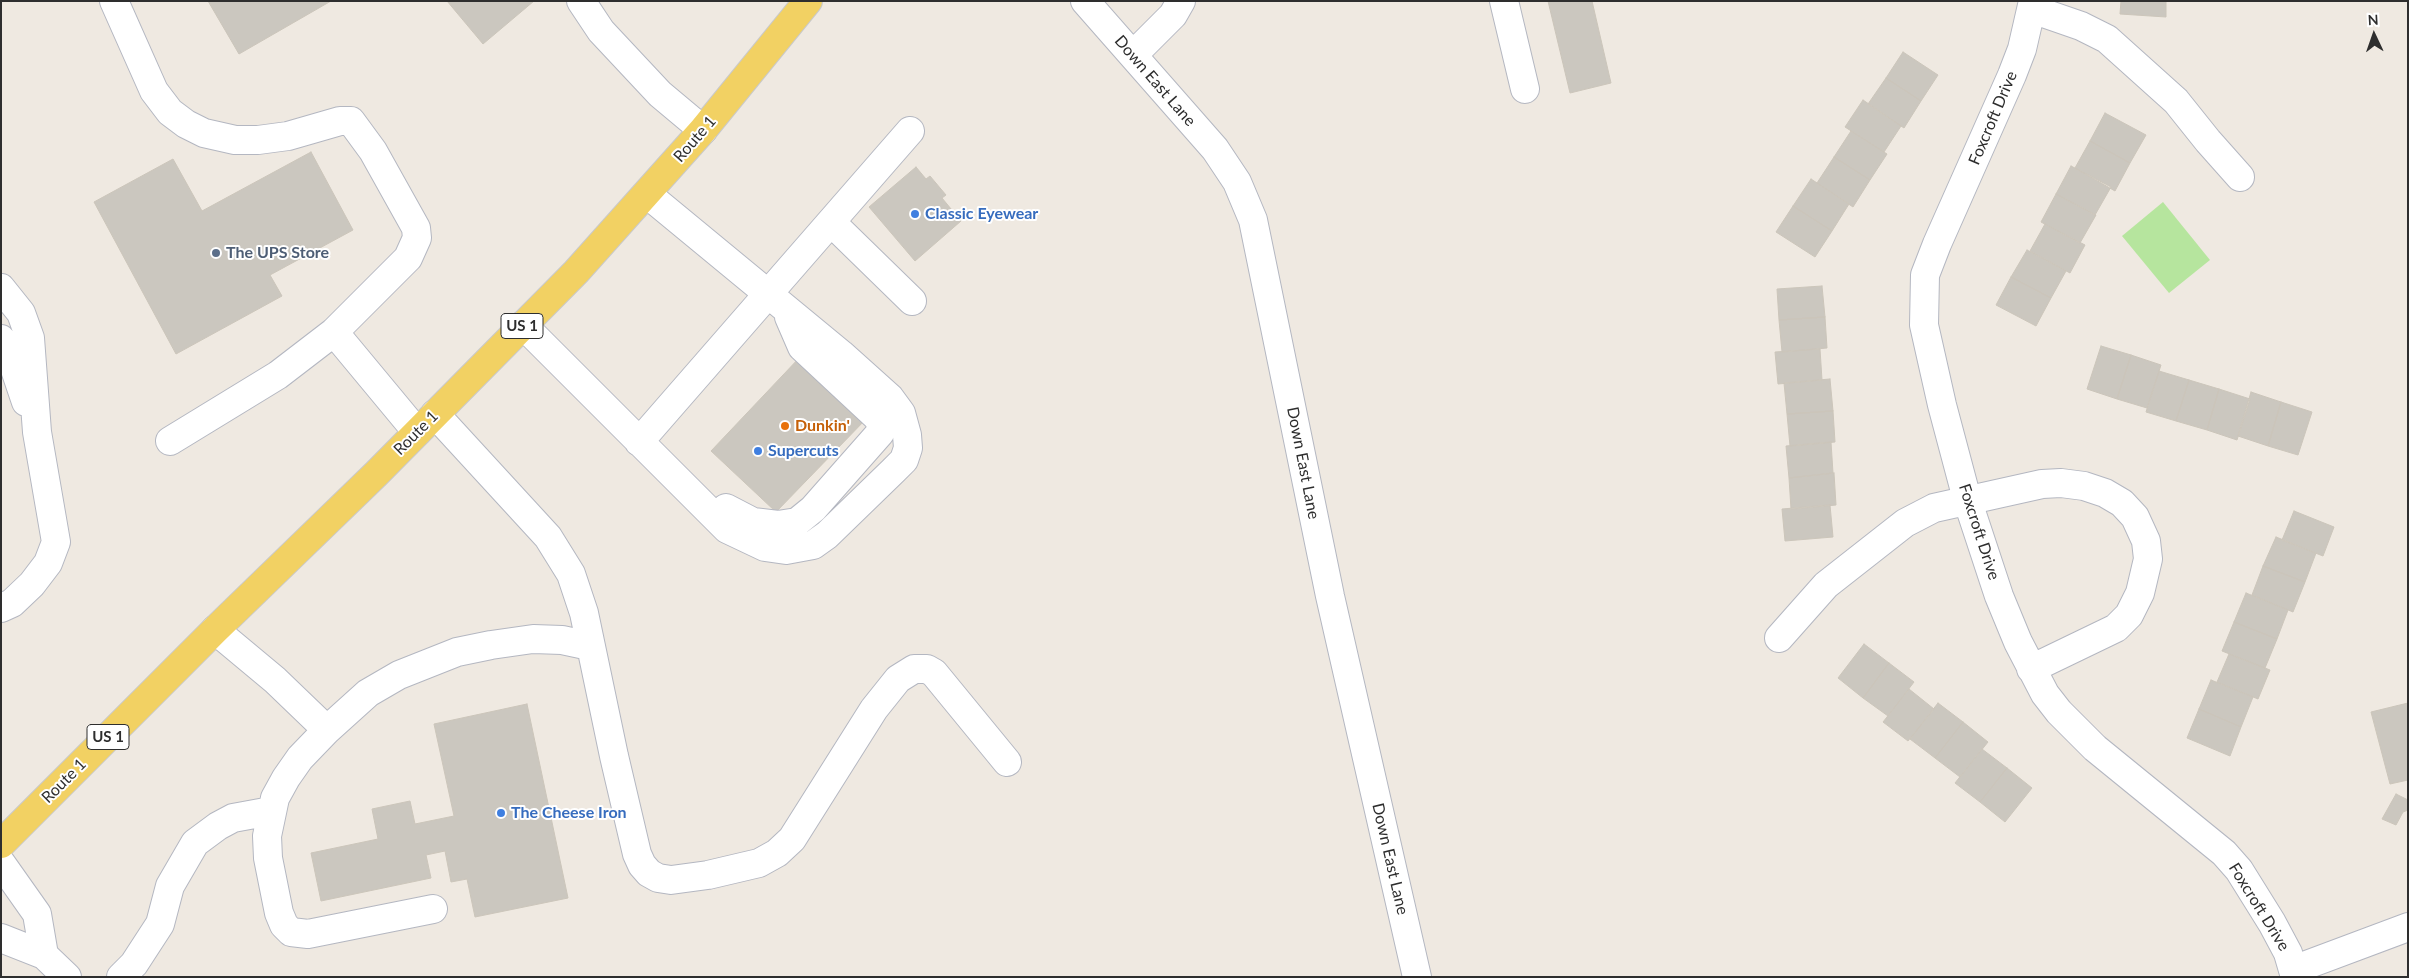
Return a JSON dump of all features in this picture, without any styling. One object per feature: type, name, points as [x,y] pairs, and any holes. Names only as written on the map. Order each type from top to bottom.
[{"type":"main road","name":"Route 1","points":[[1,844],[576,272],[703,130],[808,1]]},
{"type":"street","points":[[114,1],[154,91],[170,112],[186,124],[204,133],[235,140],[258,140],[288,136],[340,121],[351,121],[373,151],[410,213],[416,228],[417,238],[408,258],[334,332],[278,375],[170,441]]},
{"type":"street","points":[[581,1],[601,31],[660,94],[703,130]]},
{"type":"street","name":"Down East Lane","points":[[1085,1],[1215,149],[1237,182],[1253,220],[1330,596],[1417,977]]},
{"type":"street","points":[[1133,55],[1173,15],[1181,1]]},
{"type":"street","points":[[1504,1],[1525,89]]},
{"type":"street","points":[[2032,5],[2108,39],[2176,101],[2240,178]]},
{"type":"street","name":"Foxcroft Drive","points":[[2032,5],[2012,76],[1937,244],[1925,276],[1924,325],[1942,405],[1967,500],[1999,596],[2031,669],[2059,712],[2095,748],[2224,853],[2239,870],[2272,923],[2288,953],[2294,973]]},
{"type":"street","points":[[646,449],[777,302],[831,222],[910,131]]},
{"type":"street","points":[[523,325],[646,449],[737,514],[753,522],[778,525],[796,522],[805,516],[875,440],[880,433],[880,421],[802,347],[777,302],[647,194]]},
{"type":"street","points":[[831,222],[912,301]]},
{"type":"street","points":[[1,288],[22,313],[30,338],[37,432],[56,542],[48,564],[32,584],[12,602],[1,608]]},
{"type":"street","points":[[334,332],[426,423],[548,537],[571,574],[584,613],[638,854],[642,865],[658,878],[672,880],[736,870],[759,863],[777,853],[792,839],[874,709],[898,679],[914,669],[920,668],[934,673],[1007,762]]},
{"type":"street","points":[[1,339],[7,346],[37,432]]},
{"type":"street","points":[[1779,638],[1826,586],[1905,523],[1934,508],[2042,484],[2061,483],[2084,486],[2105,493],[2122,503],[2135,517],[2148,549],[2146,573],[2129,615],[2116,628],[2031,669]]},
{"type":"street","points":[[215,630],[275,680],[327,730]]},
{"type":"street","points":[[433,910],[308,934],[291,932],[284,925],[279,913],[268,858],[267,836],[275,798],[300,758],[327,730],[368,693],[399,675],[457,652],[533,639],[562,640],[590,646]]},
{"type":"street","points":[[121,977],[134,964],[160,924],[170,886],[195,843],[232,818],[271,811]]},
{"type":"street","points":[[1,863],[37,914],[44,955]]},
{"type":"street","points":[[2294,973],[2408,927]]},
{"type":"street","points":[[1,938],[44,955],[67,977]]},
{"type":"green space","points":[[2163,202],[2210,260],[2169,293],[2122,236]]},
{"type":"building","points":[[208,1],[331,1],[239,54]]},
{"type":"building","points":[[447,1],[534,1],[483,44]]},
{"type":"building","points":[[1548,1],[1592,1],[1611,83],[1570,93]]},
{"type":"building","points":[[2121,1],[2166,1],[2166,17],[2120,14]]},
{"type":"building","points":[[1903,52],[1938,75],[1921,101],[1886,78]]},
{"type":"building","points":[[1886,78],[1921,101],[1904,128],[1868,104]]},
{"type":"building","points":[[1863,100],[1901,126],[1884,152],[1845,127]]},
{"type":"building","points":[[2105,113],[2146,135],[2130,163],[2090,141]]},
{"type":"building","points":[[1851,131],[1887,154],[1870,180],[1834,157]]},
{"type":"building","points":[[2090,141],[2130,163],[2115,191],[2075,168]]},
{"type":"building","name":"The UPS Store","points":[[311,152],[353,230],[270,275],[282,296],[176,354],[94,202],[173,159],[202,211]]},
{"type":"building","points":[[1834,157],[1870,180],[1853,207],[1817,183]]},
{"type":"building","points":[[2071,166],[2111,187],[2095,215],[2056,194]]},
{"type":"building","name":"Classic Eyewear","points":[[916,167],[926,179],[930,176],[946,195],[942,198],[961,221],[915,261],[869,207]]},
{"type":"building","points":[[1811,179],[1849,204],[1832,231],[1793,206]]},
{"type":"building","points":[[2056,194],[2096,215],[2080,243],[2041,222]]},
{"type":"building","points":[[1793,206],[1832,231],[1815,257],[1776,232]]},
{"type":"building","points":[[2045,224],[2085,245],[2070,273],[2030,251]]},
{"type":"building","points":[[2027,250],[2066,271],[2051,298],[2011,277]]},
{"type":"building","points":[[2011,277],[2051,298],[2036,326],[1996,305]]},
{"type":"building","points":[[1822,286],[1825,317],[1779,320],[1777,289]]},
{"type":"building","points":[[1825,317],[1827,348],[1782,352],[1779,320]]},
{"type":"building","points":[[2101,346],[2131,355],[2117,399],[2087,389]]},
{"type":"building","points":[[1820,349],[1822,380],[1778,384],[1775,352]]},
{"type":"building","points":[[2131,355],[2161,365],[2147,408],[2117,399]]},
{"type":"building","points":[[801,356],[867,418],[776,512],[711,451]]},
{"type":"building","points":[[2159,371],[2189,380],[2176,421],[2146,412]]},
{"type":"building","points":[[1830,379],[1833,411],[1787,414],[1784,383]]},
{"type":"building","points":[[2189,380],[2219,389],[2207,430],[2176,421]]},
{"type":"building","points":[[2219,389],[2250,399],[2237,440],[2207,430]]},
{"type":"building","points":[[2251,392],[2281,402],[2268,446],[2238,436]]},
{"type":"building","points":[[2281,402],[2312,412],[2298,455],[2268,446]]},
{"type":"building","points":[[1833,411],[1835,442],[1790,446],[1787,414]]},
{"type":"building","points":[[1831,442],[1833,473],[1789,478],[1786,446]]},
{"type":"building","points":[[1834,473],[1836,505],[1791,509],[1789,478]]},
{"type":"building","points":[[1830,505],[1833,537],[1785,541],[1782,509]]},
{"type":"building","points":[[2294,511],[2334,527],[2323,556],[2282,540]]},
{"type":"building","points":[[2276,537],[2316,553],[2305,582],[2263,566]]},
{"type":"building","points":[[2263,566],[2305,582],[2293,612],[2252,595]]},
{"type":"building","points":[[2246,593],[2288,610],[2277,639],[2234,622]]},
{"type":"building","points":[[2234,622],[2277,639],[2265,668],[2222,651]]},
{"type":"building","points":[[1864,644],[1889,663],[1863,698],[1838,678]]},
{"type":"building","points":[[2229,654],[2270,670],[2258,699],[2217,682]]},
{"type":"building","points":[[1889,663],[1914,682],[1888,716],[1863,698]]},
{"type":"building","points":[[2211,680],[2253,697],[2241,727],[2199,709]]},
{"type":"building","points":[[1909,689],[1934,709],[1908,741],[1883,722]]},
{"type":"building","points":[[1938,703],[1963,722],[1935,758],[1910,739]]},
{"type":"building","points":[[2408,703],[2408,780],[2390,784],[2371,712]]},
{"type":"building","name":"The Cheese Iron","points":[[527,704],[568,898],[475,917],[467,879],[451,882],[445,851],[426,855],[431,878],[321,901],[311,853],[378,839],[372,809],[410,801],[415,824],[454,816],[434,724]]},
{"type":"building","points":[[2199,709],[2241,727],[2230,756],[2187,738]]},
{"type":"building","points":[[1963,722],[1988,742],[1960,777],[1935,758]]},
{"type":"building","points":[[1982,749],[2007,768],[1980,802],[1955,783]]},
{"type":"building","points":[[2007,768],[2032,788],[2005,822],[1980,802]]},
{"type":"building","points":[[2396,794],[2408,800],[2408,810],[2403,812],[2396,825],[2382,819]]},
{"type":"place","name":"Classic Eyewear","points":[[915,214]]},
{"type":"place","name":"The UPS Store","points":[[216,253]]},
{"type":"place","name":"Dunkin'","points":[[785,426]]},
{"type":"place","name":"Supercuts","points":[[758,451]]},
{"type":"place","name":"The Cheese Iron","points":[[501,813]]}]
